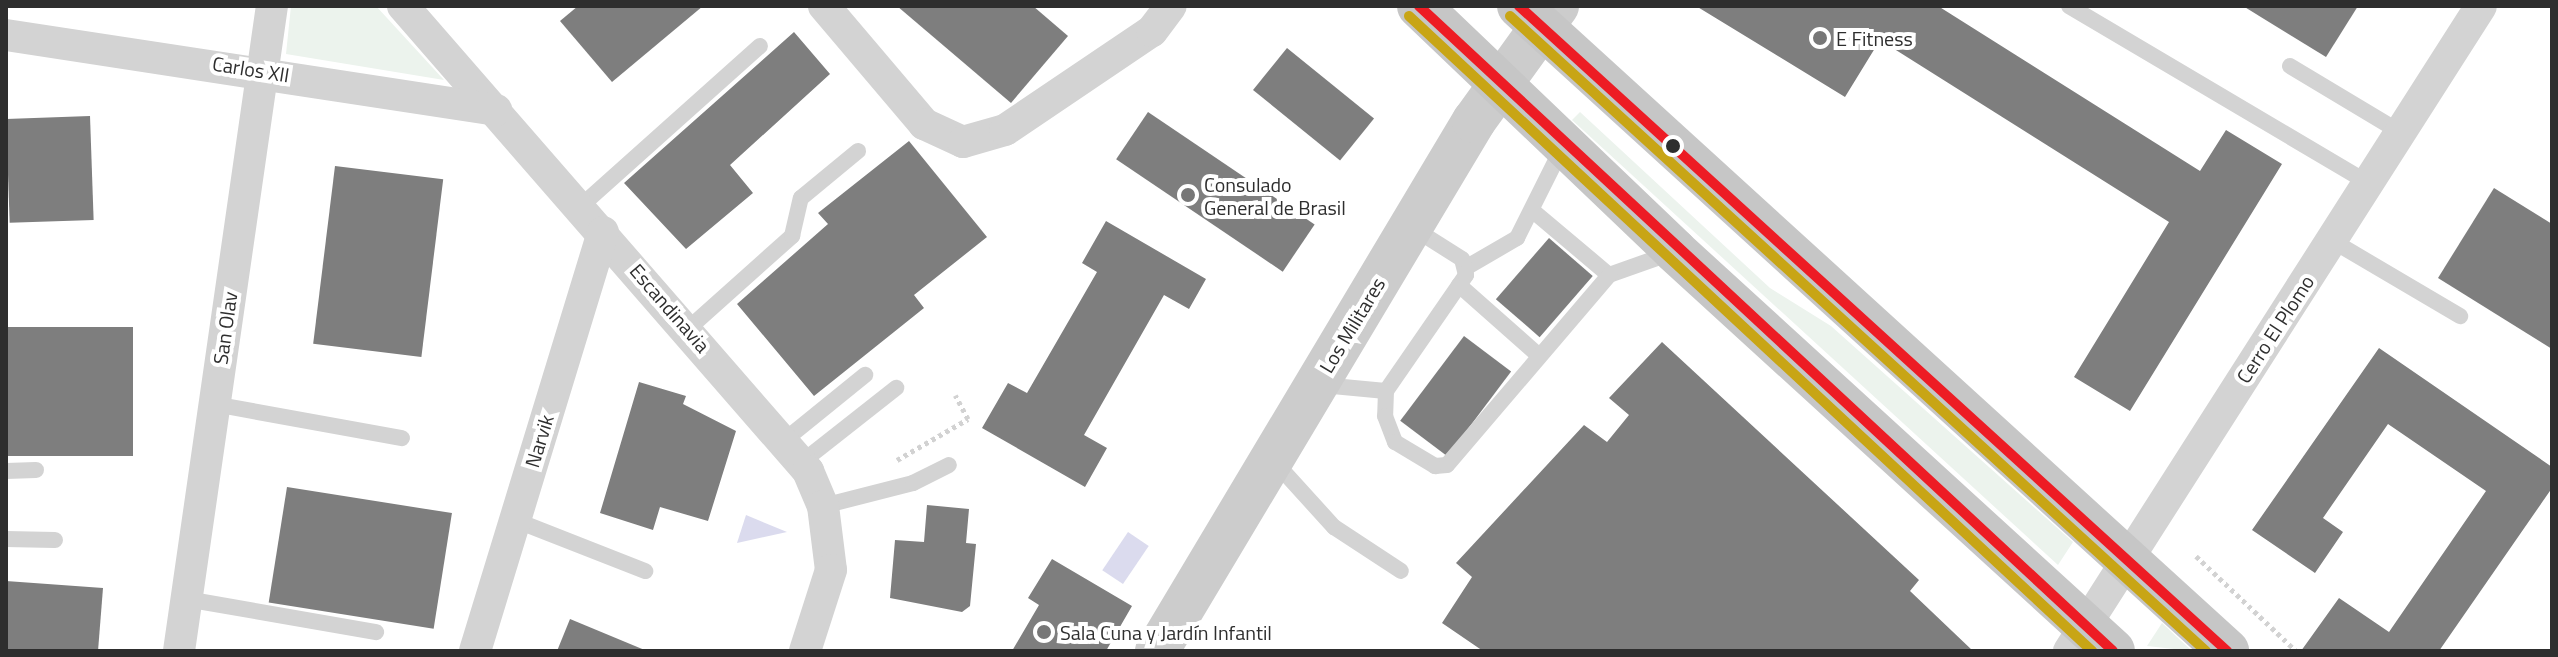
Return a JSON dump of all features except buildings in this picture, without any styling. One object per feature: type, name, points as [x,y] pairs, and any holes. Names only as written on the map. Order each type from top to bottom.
[{"type":"main road","points":[[1419,6],[1500,79],[1675,251],[2089,642]]},
{"type":"main road","points":[[1539,12],[2227,651]]},
{"type":"main road","name":"Los Militares","points":[[1157,651],[1539,12]]},
{"type":"street","name":"San Olav","points":[[179,651],[272,6]]},
{"type":"street","name":"Escandinavia","points":[[403,6],[794,451],[823,506],[831,570],[805,651]]},
{"type":"street","points":[[824,6],[924,124],[963,142],[1005,130],[1152,31],[1171,6]]},
{"type":"street","name":"Cerro El Plomo","points":[[2089,642],[2127,559],[2481,6]]},
{"type":"street","name":"Carlos XII","points":[[6,35],[263,70],[496,110]]},
{"type":"street","name":"Narvik","points":[[475,651],[603,232]]},
{"type":"lane","points":[[2069,6],[2368,183]]},
{"type":"lane","points":[[581,206],[760,46]]},
{"type":"lane","points":[[2290,66],[2400,132]]},
{"type":"lane","points":[[1564,144],[1517,238],[1467,267],[1459,285],[1386,391],[1385,416],[1395,442],[1435,466],[1447,465],[1609,275],[1675,251]]},
{"type":"lane","points":[[688,329],[792,236],[801,198],[858,151]]},
{"type":"lane","points":[[1533,211],[1609,275]]},
{"type":"lane","points":[[1410,226],[1467,267]]},
{"type":"lane","points":[[2331,240],[2460,316]]},
{"type":"lane","points":[[1459,285],[1538,355]]},
{"type":"lane","points":[[794,451],[865,375]]},
{"type":"lane","points":[[1316,384],[1386,391]]},
{"type":"lane","points":[[794,451],[896,388]]},
{"type":"lane","points":[[214,404],[402,438]]},
{"type":"lane","points":[[1272,459],[1334,527],[1401,571]]},
{"type":"lane","points":[[823,506],[913,483],[949,465]]},
{"type":"lane","points":[[6,471],[36,470]]},
{"type":"lane","points":[[515,520],[645,571]]},
{"type":"lane","points":[[6,539],[55,540]]},
{"type":"lane","points":[[186,599],[376,632]]},
{"type":"path","points":[[887,464],[968,419],[955,395]]},
{"type":"path","points":[[2196,556],[2296,651]]},
{"type":"shaded area","points":[[291,6],[376,6],[444,80],[286,54]]},
{"type":"shaded area","points":[[1580,112],[1770,288],[1831,326],[2073,542],[2058,565],[1572,120]]},
{"type":"shaded area","points":[[2162,623],[2192,651],[2147,646]]},
{"type":"water","points":[[746,515],[787,532],[737,543]]},
{"type":"water","points":[[1128,532],[1149,546],[1123,584],[1102,570]]},
{"type":"transit line","points":[[1419,6],[2113,651]]},
{"type":"transit line","points":[[1519,6],[2227,651]]},
{"type":"transit line","points":[[1409,16],[2092,651]]},
{"type":"transit line","points":[[1510,16],[2206,651]]},
{"type":"place","name":"E Fitness","points":[[1820,38]]},
{"type":"place","name":"Consulado General de Brasil","points":[[1188,195]]},
{"type":"place","name":"Sala Cuna y Jardín Infantil","points":[[1044,632]]}]
